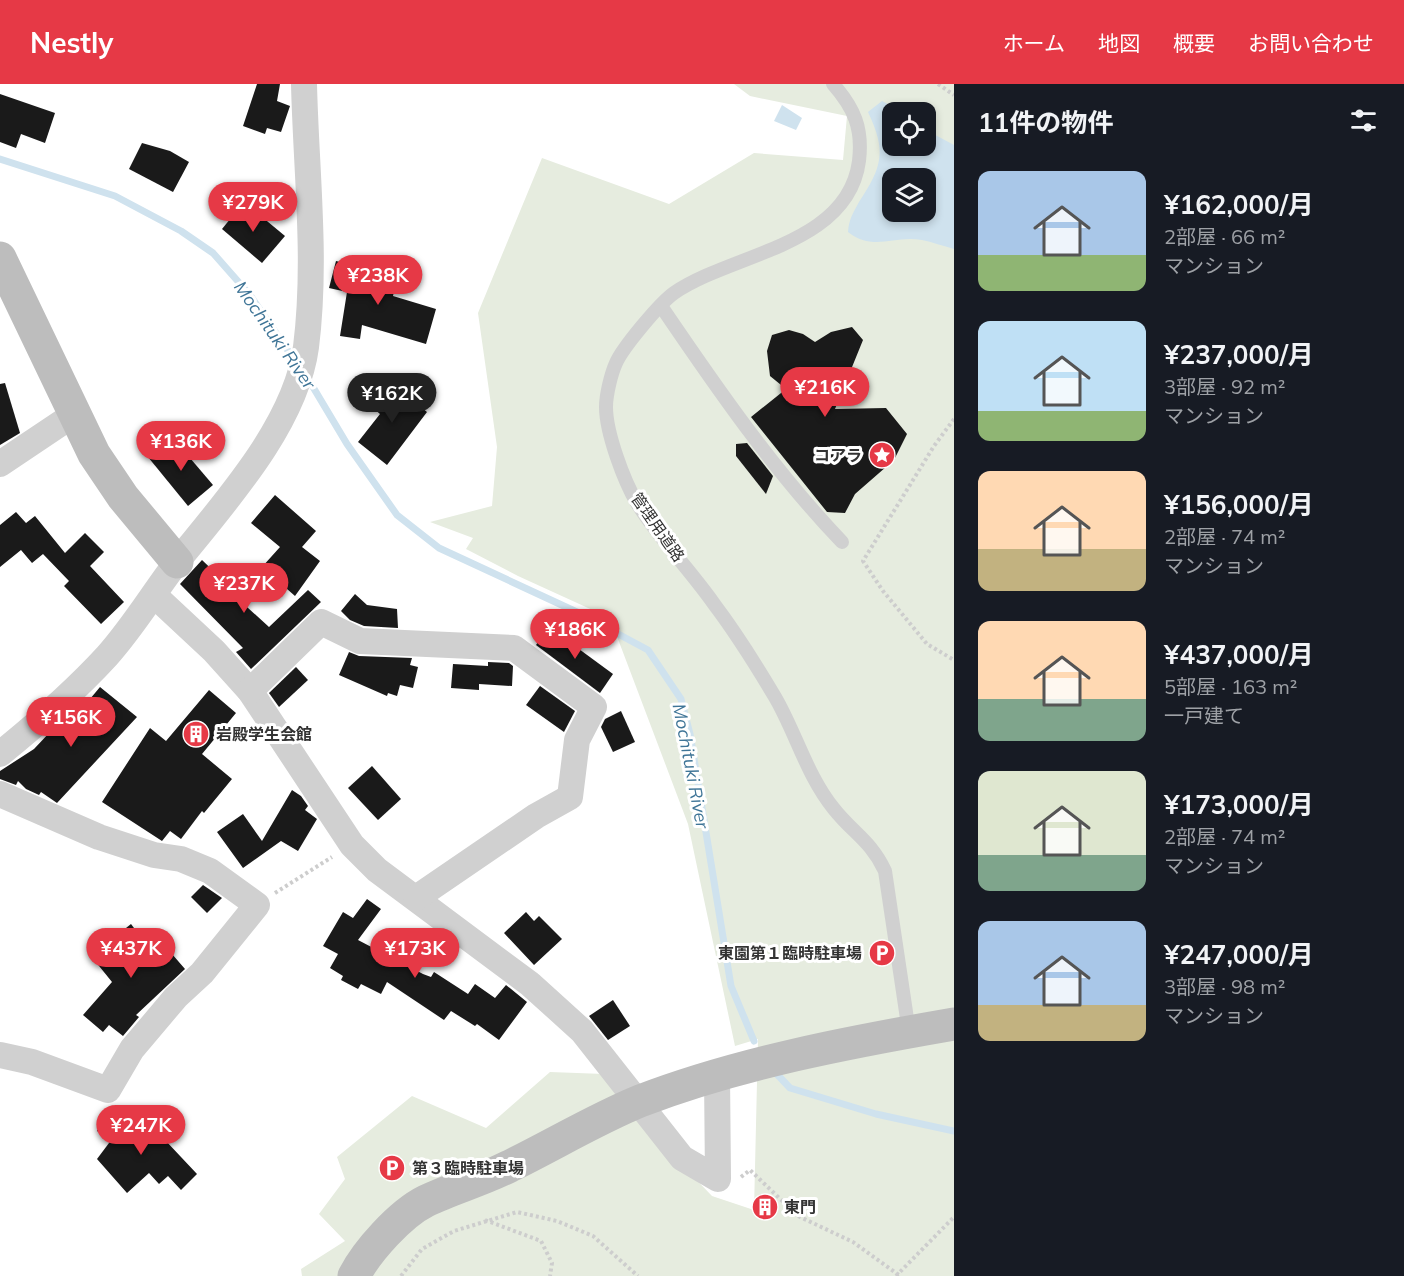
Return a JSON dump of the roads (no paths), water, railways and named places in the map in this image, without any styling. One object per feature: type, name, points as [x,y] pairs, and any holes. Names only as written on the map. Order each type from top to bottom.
[{"type":"street","points":[[0,754],[42,720],[108,656],[177,562],[246,477],[290,400],[306,349],[311,273],[304,84]]},
{"type":"street","points":[[0,258],[12,307],[94,454],[123,497],[177,562]]},
{"type":"street","points":[[0,464],[73,415]]},
{"type":"street","points":[[154,595],[214,651],[250,690],[352,845],[377,870],[530,984],[582,1031],[682,1158],[718,1179],[717,1076]]},
{"type":"street","points":[[250,690],[321,622],[360,641],[514,648],[594,707],[577,740],[570,797],[536,816],[416,898]]},
{"type":"street","points":[[0,794],[99,837],[154,855],[181,860],[210,871],[257,905],[202,973],[176,997],[132,1049],[108,1090],[32,1062],[0,1055]]},
{"type":"street","points":[[354,1276],[362,1261],[396,1225],[424,1202],[507,1168],[639,1102],[717,1076],[909,1032],[954,1024]]},
{"type":"lane","name":"管理用道路","points":[[832,84],[849,103],[862,139],[857,179],[834,211],[796,240],[694,280],[672,294],[616,362],[606,407],[614,448],[637,502],[716,605],[776,699],[802,757],[833,808],[875,850],[885,871],[909,1032]]},
{"type":"lane","points":[[661,306],[761,444],[817,515],[842,542]]},
{"type":"water","points":[[882,101],[884,102],[882,102],[882,156],[936,156],[936,135],[954,145],[954,249],[912,239],[866,241],[848,232],[852,216],[877,169],[880,149],[868,112]]},
{"type":"water","points":[[782,105],[802,118],[796,130],[774,121]]},
{"type":"waterway","name":"Mochituki River","points":[[0,159],[115,196],[181,231],[213,253],[250,295],[295,361]]},
{"type":"waterway","name":"Mochituki River","points":[[307,377],[347,444],[397,515],[439,548],[579,613],[648,650],[681,699],[690,734],[731,986],[754,1041]]},
{"type":"waterway","name":"Mochituki River","points":[[773,1070],[790,1088],[876,1114],[954,1131]]},
{"type":"place","name":"コアラ","points":[[882,455]]},
{"type":"place","name":"岩殿学生会館","points":[[196,734]]},
{"type":"place","name":"東園第１臨時駐車場","points":[[882,953]]},
{"type":"place","name":"第３臨時駐車場","points":[[392,1168]]},
{"type":"place","name":"東門","points":[[765,1207]]}]
